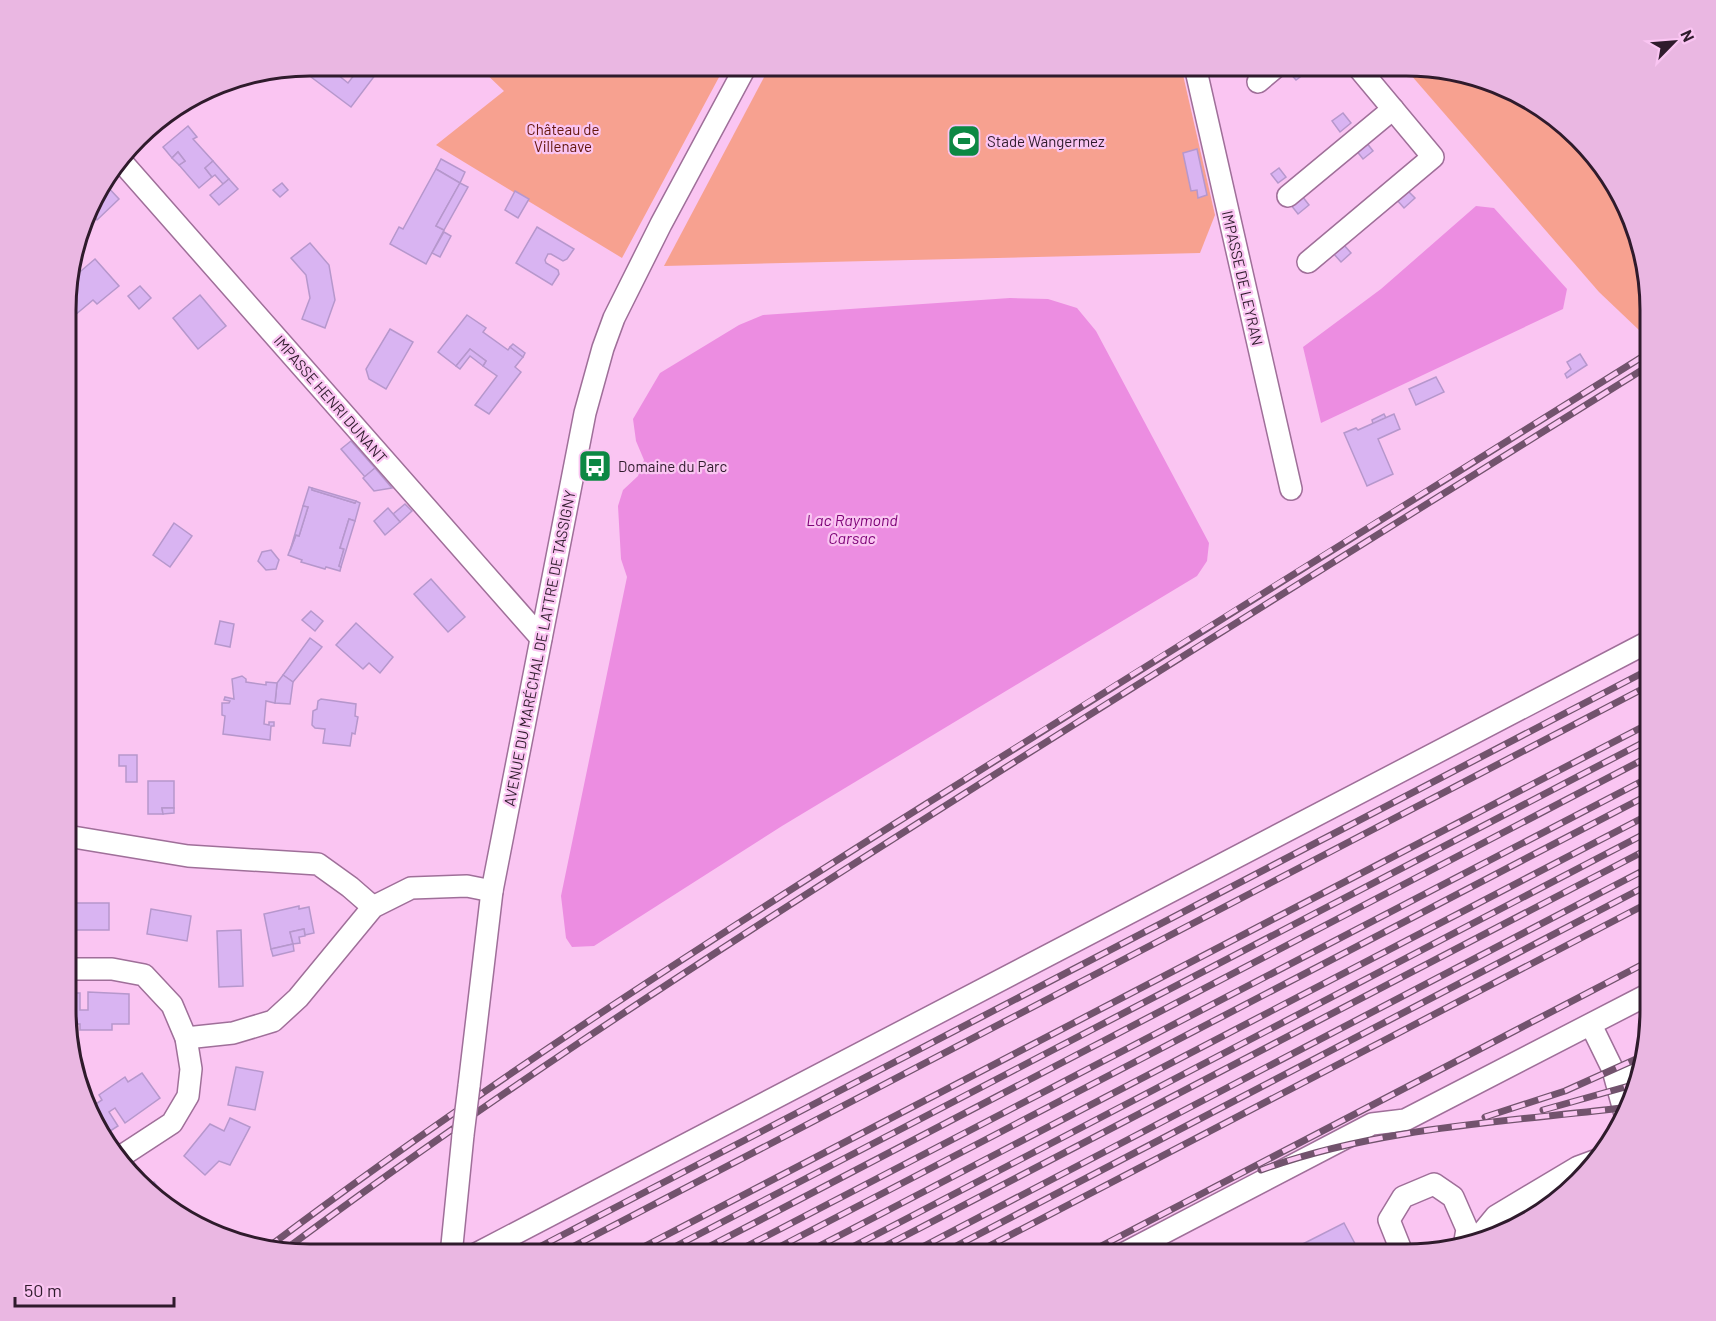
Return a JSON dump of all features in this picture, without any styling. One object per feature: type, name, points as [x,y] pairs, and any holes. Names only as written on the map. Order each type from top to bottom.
[{"type":"street","name":"AVENUE DU MARÉCHAL DE LATTRE DE TASSIGNY","points":[[452,1244],[492,891],[585,413],[614,318],[661,224],[741,76]]},
{"type":"street","name":"IMPASSE DE LEYRAN","points":[[1197,76],[1291,489]]},
{"type":"street","points":[[1258,82],[1265,76]]},
{"type":"street","points":[[1308,262],[1433,157],[1365,76]]},
{"type":"street","points":[[1288,196],[1393,109]]},
{"type":"street","name":"IMPASSE HENRI DUNANT","points":[[126,167],[541,638]]},
{"type":"street","points":[[495,1244],[1640,646]]},
{"type":"street","points":[[76,837],[188,856],[318,864],[373,907]]},
{"type":"street","points":[[186,1038],[233,1033],[273,1021],[298,998],[373,907],[411,888],[467,886],[492,891]]},
{"type":"street","points":[[76,969],[112,969],[144,975],[172,1005],[186,1038],[191,1069],[188,1096],[172,1123],[125,1153]]},
{"type":"street","points":[[1142,1244],[1372,1124],[1405,1120],[1640,999]]},
{"type":"street","points":[[1591,1025],[1617,1080],[1622,1100]]},
{"type":"street","points":[[1617,1080],[1630,1076]]},
{"type":"street","points":[[1484,1231],[1496,1216],[1581,1166]]},
{"type":"street","points":[[1398,1244],[1389,1221],[1403,1197],[1434,1184],[1453,1197],[1467,1228],[1466,1237]]},
{"type":"green space","name":"Château de Villenave","points":[[488,76],[720,76],[622,258],[436,145],[504,91]]},
{"type":"green space","name":"Stade Wangermez","points":[[765,76],[1183,76],[1215,215],[1200,253],[664,266]]},
{"type":"green space","points":[[1412,76],[1466,84],[1495,94],[1536,116],[1560,134],[1582,156],[1608,193],[1622,221],[1632,250],[1638,280],[1640,331],[1599,292]]},
{"type":"water","points":[[1476,206],[1494,208],[1567,289],[1563,309],[1321,423],[1303,347],[1381,289]]},
{"type":"water","name":"Lac Raymond Carsac","points":[[1010,298],[1048,299],[1077,308],[1096,331],[1209,543],[1207,561],[1197,576],[782,826],[594,946],[572,947],[566,938],[561,896],[627,577],[621,559],[618,506],[623,490],[638,476],[644,460],[636,441],[633,419],[660,373],[739,325],[763,315]]},
{"type":"building","points":[[310,76],[339,76],[348,83],[353,76],[374,76],[351,107]]},
{"type":"building","points":[[1343,113],[1351,123],[1340,132],[1332,121]]},
{"type":"building","points":[[188,126],[197,137],[193,139],[213,161],[205,168],[212,177],[199,188],[179,165],[185,161],[178,152],[172,158],[163,147]]},
{"type":"building","points":[[1366,142],[1373,151],[1363,159],[1356,150]]},
{"type":"building","points":[[1197,149],[1207,195],[1198,198],[1197,190],[1191,191],[1183,153]]},
{"type":"building","points":[[178,152],[185,161],[179,165],[172,158]]},
{"type":"building","points":[[441,159],[465,172],[460,183],[436,169]]},
{"type":"building","points":[[213,161],[229,179],[223,184],[215,175],[212,177],[205,168]]},
{"type":"building","points":[[1279,168],[1286,177],[1278,183],[1271,174]]},
{"type":"building","points":[[436,169],[460,183],[436,226],[444,230],[426,264],[390,244],[399,227],[403,229]]},
{"type":"building","points":[[229,179],[238,189],[219,205],[210,195]]},
{"type":"building","points":[[282,183],[288,190],[280,197],[273,190]]},
{"type":"building","points":[[460,183],[468,187],[444,230],[436,226]]},
{"type":"building","points":[[110,190],[119,199],[97,220],[95,218]]},
{"type":"building","points":[[1407,190],[1415,198],[1404,208],[1397,200]]},
{"type":"building","points":[[515,191],[529,199],[518,218],[505,210]]},
{"type":"building","points":[[1302,196],[1309,205],[1298,214],[1291,205]]},
{"type":"building","points":[[537,227],[574,249],[563,261],[548,254],[546,263],[558,270],[559,274],[552,285],[516,263]]},
{"type":"building","points":[[444,232],[451,236],[440,257],[432,253]]},
{"type":"building","points":[[310,243],[329,265],[335,300],[325,328],[302,319],[310,298],[306,275],[291,258]]},
{"type":"building","points":[[1343,244],[1351,253],[1341,262],[1333,253]]},
{"type":"building","points":[[95,259],[119,286],[97,304],[93,300],[76,314],[78,280],[80,272]]},
{"type":"building","points":[[140,286],[151,298],[139,309],[128,296]]},
{"type":"building","points":[[200,295],[226,326],[198,349],[173,318]]},
{"type":"building","points":[[467,315],[486,328],[483,332],[508,350],[510,347],[523,357],[515,367],[521,372],[489,414],[475,405],[497,376],[483,366],[486,361],[470,349],[456,366],[438,352]]},
{"type":"building","points":[[390,329],[413,342],[386,389],[369,379],[366,369]]},
{"type":"building","points":[[513,344],[525,353],[523,357],[510,347]]},
{"type":"building","points":[[470,349],[486,361],[483,366],[470,356],[460,369],[456,366]]},
{"type":"building","points":[[1580,354],[1587,365],[1567,378],[1565,374],[1571,369],[1567,362]]},
{"type":"building","points":[[1436,377],[1444,392],[1416,405],[1409,389]]},
{"type":"building","points":[[1384,414],[1386,418],[1373,424],[1372,420]]},
{"type":"building","points":[[1394,414],[1400,429],[1378,439],[1393,474],[1367,486],[1344,433],[1356,428],[1358,430]]},
{"type":"building","points":[[351,441],[375,468],[365,477],[341,449]]},
{"type":"building","points":[[375,468],[392,488],[374,491],[363,478]]},
{"type":"building","points":[[309,487],[312,490],[360,503],[355,521],[349,519],[340,548],[344,549],[339,566],[340,571],[301,562],[302,560],[288,555],[296,535],[299,536],[308,507],[303,506]]},
{"type":"building","points":[[312,488],[356,501],[355,503],[312,490]]},
{"type":"building","points":[[405,504],[412,511],[400,522],[393,514]]},
{"type":"building","points":[[303,506],[308,507],[299,536],[296,535],[290,551]]},
{"type":"building","points":[[388,508],[400,522],[385,535],[374,521]]},
{"type":"building","points":[[349,519],[355,521],[341,567],[339,566],[344,549],[340,548]]},
{"type":"building","points":[[174,523],[192,536],[170,567],[153,555]]},
{"type":"building","points":[[271,550],[279,560],[276,569],[266,570],[258,561],[262,552]]},
{"type":"building","points":[[431,579],[465,617],[448,632],[414,594]]},
{"type":"building","points":[[311,611],[323,621],[315,631],[302,620]]},
{"type":"building","points":[[220,621],[234,624],[230,647],[215,644]]},
{"type":"building","points":[[356,623],[393,657],[380,673],[369,663],[363,669],[336,645]]},
{"type":"building","points":[[310,638],[322,647],[293,682],[283,675]]},
{"type":"building","points":[[283,675],[293,682],[290,704],[275,703],[277,683]]},
{"type":"building","points":[[242,676],[246,682],[266,685],[266,682],[277,683],[275,703],[266,701],[264,724],[269,725],[269,722],[274,722],[274,726],[271,726],[270,740],[223,734],[225,716],[222,715],[222,703],[230,701],[224,700],[225,697],[234,699],[232,679]]},
{"type":"building","points":[[321,699],[356,704],[355,716],[358,717],[350,746],[323,743],[325,729],[315,728],[312,725],[313,711],[317,709],[318,701]]},
{"type":"building","points":[[119,755],[137,755],[137,782],[126,782],[126,766],[119,766]]},
{"type":"building","points":[[148,781],[174,781],[174,808],[162,808],[163,814],[148,814]]},
{"type":"building","points":[[162,808],[174,808],[174,813],[163,814]]},
{"type":"building","points":[[76,903],[109,903],[109,930],[76,930]]},
{"type":"building","points":[[299,906],[299,909],[309,907],[314,933],[305,935],[304,929],[290,932],[293,944],[271,949],[264,914]]},
{"type":"building","points":[[151,909],[191,916],[187,941],[147,934]]},
{"type":"building","points":[[304,929],[305,936],[299,937],[300,943],[293,944],[290,932]]},
{"type":"building","points":[[241,930],[243,986],[219,987],[217,931]]},
{"type":"building","points":[[293,944],[294,951],[273,956],[271,949]]},
{"type":"building","points":[[88,992],[129,994],[129,1024],[112,1024],[112,1030],[80,1030],[80,1024],[77,1024],[76,993],[80,993],[80,1010],[88,1010]]},
{"type":"building","points":[[236,1067],[263,1072],[255,1110],[228,1105]]},
{"type":"building","points":[[142,1073],[160,1098],[125,1123],[115,1108],[109,1112],[118,1126],[110,1131],[96,1104],[102,1100],[99,1095],[125,1077],[128,1082]]},
{"type":"building","points":[[230,1118],[250,1127],[230,1165],[219,1161],[205,1175],[184,1156],[210,1124],[224,1131]]},
{"type":"building","points":[[1344,1223],[1355,1244],[1303,1244]]},
{"type":"railway","points":[[275,1242],[428,1131],[675,964],[1016,747],[1640,358]]},
{"type":"railway","points":[[293,1244],[431,1144],[583,1040],[737,939],[1640,371]]},
{"type":"railway","points":[[545,1244],[1640,674]]},
{"type":"railway","points":[[578,1244],[1640,690]]},
{"type":"railway","points":[[649,1244],[1640,728]]},
{"type":"railway","points":[[680,1244],[1640,744]]},
{"type":"railway","points":[[714,1244],[1640,761]]},
{"type":"railway","points":[[751,1244],[1640,782]]},
{"type":"railway","points":[[785,1244],[1640,799]]},
{"type":"railway","points":[[823,1244],[1640,819]]},
{"type":"railway","points":[[858,1244],[1640,836]]},
{"type":"railway","points":[[889,1244],[1640,853]]},
{"type":"railway","points":[[928,1244],[1640,872]]},
{"type":"railway","points":[[960,1244],[1640,889]]},
{"type":"railway","points":[[993,1244],[1640,907]]},
{"type":"railway","points":[[1105,1244],[1640,966]]},
{"type":"railway","points":[[1485,1117],[1565,1091],[1634,1060]]},
{"type":"railway","points":[[1543,1110],[1627,1087]]},
{"type":"railway","points":[[1261,1170],[1351,1144],[1397,1135],[1618,1108]]},
{"type":"place","name":"Stade Wangermez","points":[[964,141]]},
{"type":"place","name":"Domaine du Parc","points":[[595,466]]}]
